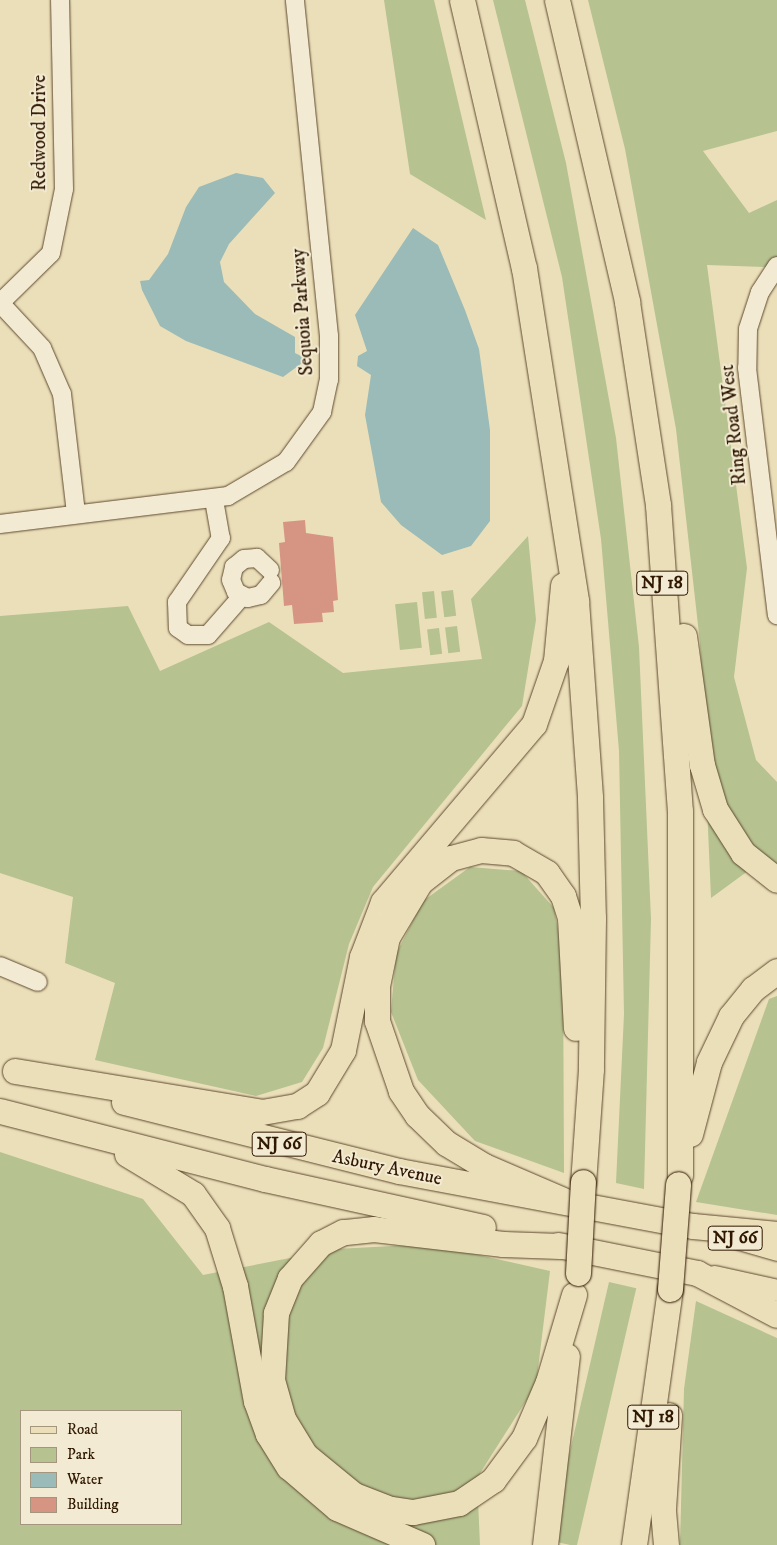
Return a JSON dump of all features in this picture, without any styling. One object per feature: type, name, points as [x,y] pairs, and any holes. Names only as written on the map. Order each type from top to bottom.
[{"type":"highway","points":[[462,0],[526,277],[577,610],[590,798],[593,999],[583,1170],[576,1284],[545,1545]]},
{"type":"highway","name":"NJ 18","points":[[557,0],[625,293],[658,506],[680,811],[679,1180],[668,1314],[634,1545]]},
{"type":"highway","points":[[658,506],[671,546],[706,785],[734,842],[777,880]]},
{"type":"highway","points":[[7,1069],[262,1112],[297,1106],[317,1093],[344,1050],[362,957],[382,902],[404,872],[516,750],[540,712],[556,661],[566,543]]},
{"type":"highway","points":[[563,1200],[484,1166],[446,1144],[417,1115],[384,1052],[377,1021],[382,951],[410,894],[451,858],[481,850],[513,853],[546,873],[563,896],[572,933],[578,1138],[583,1170]]},
{"type":"highway","points":[[679,1180],[701,1086],[718,1043],[738,1005],[777,972]]},
{"type":"highway","name":"Asbury Avenue","points":[[7,1069],[274,1143],[428,1177],[563,1200],[693,1226]]},
{"type":"highway","name":"Asbury Avenue","points":[[0,1111],[87,1134],[560,1246],[697,1272]]},
{"type":"highway","points":[[87,1134],[179,1182],[209,1214],[227,1254],[256,1401],[268,1434],[296,1476],[336,1508],[422,1545]]},
{"type":"highway","points":[[693,1226],[777,1234]]},
{"type":"highway","points":[[560,1246],[503,1244],[374,1229],[343,1232],[322,1243],[290,1278],[276,1312],[271,1373],[283,1418],[305,1455],[354,1495],[391,1509],[413,1512],[459,1503],[493,1480],[524,1438],[548,1382],[576,1284]]},
{"type":"highway","points":[[697,1272],[777,1315]]},
{"type":"highway","points":[[666,1545],[662,1509],[672,1368],[668,1314]]},
{"type":"main road","name":"Asbury Avenue","points":[[693,1226],[777,1250]]},
{"type":"main road","name":"Asbury Avenue","points":[[697,1272],[777,1290]]},
{"type":"street","name":"Redwood Drive","points":[[0,304],[51,253],[64,190],[60,0]]},
{"type":"street","name":"Sequoia Parkway","points":[[0,524],[214,500],[260,480],[286,462],[322,412],[329,380],[329,336],[295,0]]},
{"type":"street","name":"Ring Road West","points":[[777,266],[760,292],[747,338],[747,368],[774,556],[777,615]]},
{"type":"street","points":[[0,304],[42,348],[62,394],[76,514]]},
{"type":"street","points":[[214,500],[221,538],[238,562]]},
{"type":"street","points":[[221,538],[177,602],[178,628],[188,635],[208,635],[242,596],[261,595],[270,576],[257,558],[238,562]]},
{"type":"street","points":[[238,562],[231,580],[242,596]]},
{"type":"street","points":[[0,966],[38,982]]},
{"type":"green space","points":[[384,0],[434,0],[486,220],[410,174]]},
{"type":"green space","points":[[493,0],[525,0],[566,163],[616,438],[639,647],[651,919],[644,1189],[616,1183],[624,1014],[619,751],[601,539],[562,277]]},
{"type":"green space","points":[[588,0],[777,0],[777,131],[703,151],[749,213],[777,200],[777,262],[767,267],[707,265],[747,568],[734,677],[756,760],[777,782],[777,864],[767,857],[711,898],[700,643],[676,429],[625,149]]},
{"type":"green space","points":[[528,536],[536,620],[522,706],[373,887],[349,944],[323,1048],[302,1082],[256,1096],[95,1060],[115,983],[65,963],[73,897],[0,873],[0,616],[128,606],[160,671],[269,622],[343,673],[482,659],[471,599]]},
{"type":"green space","points":[[453,590],[456,616],[444,617],[441,591]]},
{"type":"green space","points":[[434,591],[437,618],[425,619],[422,592]]},
{"type":"green space","points":[[417,602],[422,648],[400,650],[395,604]]},
{"type":"green space","points":[[457,626],[460,652],[448,653],[445,627]]},
{"type":"green space","points":[[439,628],[442,654],[430,655],[427,629]]},
{"type":"green space","points":[[470,867],[521,871],[554,908],[563,956],[564,1173],[475,1141],[418,1080],[391,1012],[396,954],[423,901]]},
{"type":"green space","points":[[777,996],[777,1215],[696,1202],[769,999]]},
{"type":"green space","points":[[0,1152],[143,1199],[203,1275],[336,1249],[430,1244],[550,1271],[536,1385],[477,1478],[480,1545],[0,1545]]},
{"type":"green space","points":[[609,1282],[636,1288],[577,1545],[549,1540]]},
{"type":"green space","points":[[696,1301],[777,1338],[777,1545],[680,1545],[684,1389]]},
{"type":"water","points":[[236,173],[263,178],[275,193],[229,244],[220,262],[224,282],[255,314],[295,337],[295,353],[303,357],[302,363],[283,377],[186,341],[160,326],[142,290],[140,281],[149,280],[168,254],[186,207],[199,187]]},
{"type":"water","points":[[413,228],[438,245],[465,310],[479,349],[490,430],[490,521],[471,546],[442,555],[401,525],[381,502],[365,415],[371,375],[357,366],[358,356],[367,351],[355,315]]},
{"type":"building","points":[[305,520],[306,533],[333,537],[338,600],[333,601],[334,612],[322,613],[323,622],[294,624],[292,605],[284,606],[279,543],[285,542],[283,522]]}]
